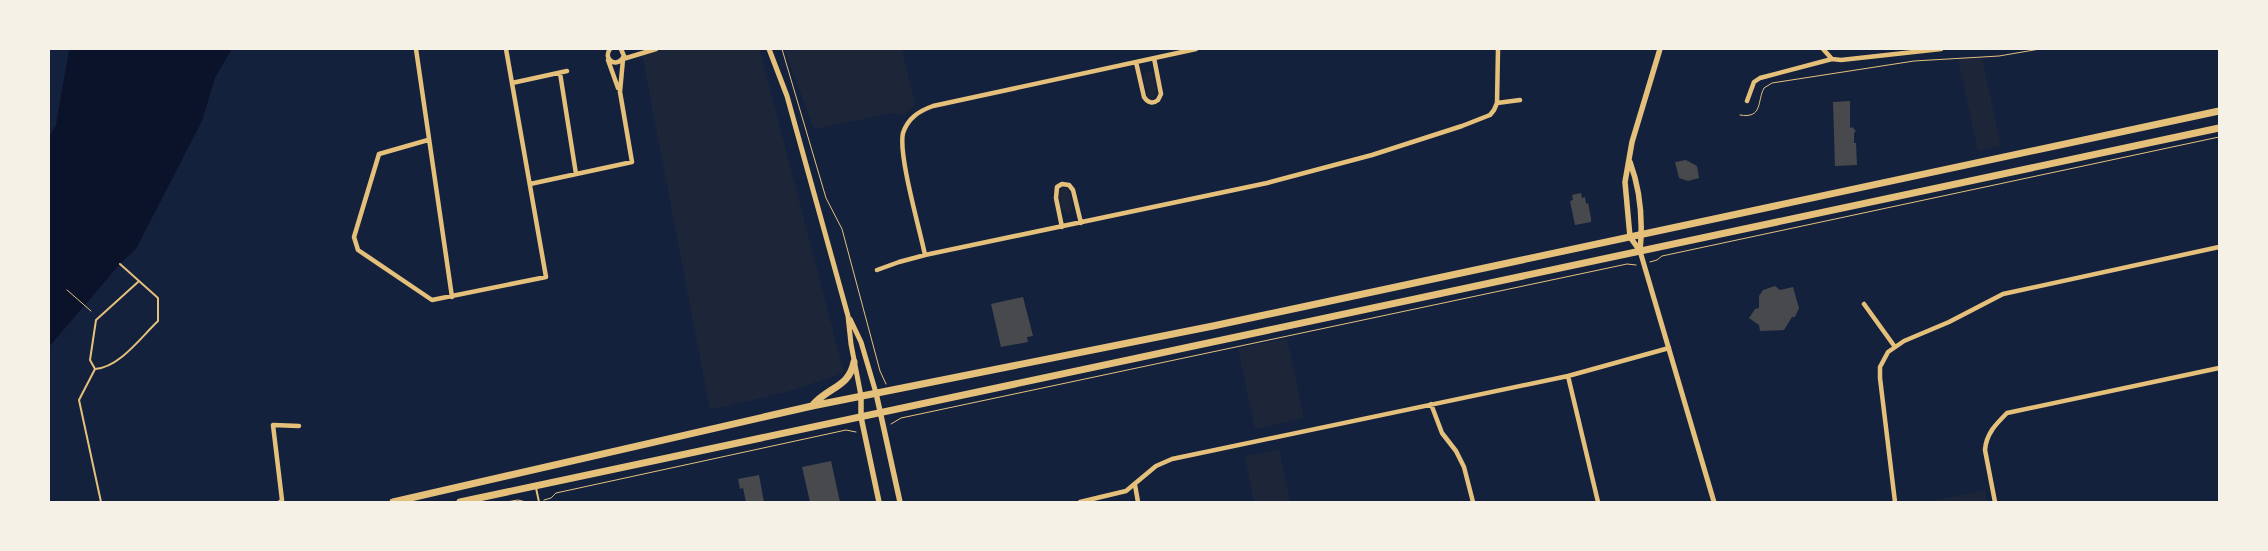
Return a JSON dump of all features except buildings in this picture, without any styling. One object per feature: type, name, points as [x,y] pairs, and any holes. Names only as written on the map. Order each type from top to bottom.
[{"type":"highway","points":[[394,502],[812,406],[1213,326],[2219,111]]},
{"type":"highway","points":[[460,502],[2219,128]]},
{"type":"highway","points":[[812,406],[821,395],[847,380],[851,375],[854,362]]},
{"type":"main road","points":[[1640,251],[1630,237],[1626,182],[1635,132],[1660,49]]},
{"type":"main road","points":[[1630,162],[1637,181],[1642,234],[1640,251]]},
{"type":"main road","points":[[876,393],[900,502]]},
{"type":"main road","points":[[861,396],[861,417],[879,502]]},
{"type":"street","points":[[416,49],[452,297]]},
{"type":"street","points":[[428,140],[380,154],[354,237],[354,242],[361,253],[432,300],[546,277],[506,49]]},
{"type":"street","points":[[530,184],[632,162],[620,92],[608,58],[609,49]]},
{"type":"street","points":[[620,92],[624,59],[624,53],[621,49]]},
{"type":"street","points":[[608,58],[614,63],[656,49]]},
{"type":"street","points":[[769,49],[787,96],[848,316],[861,396]]},
{"type":"street","points":[[925,256],[903,154],[903,134],[916,114],[933,106],[1196,49]]},
{"type":"street","points":[[877,270],[899,262],[925,256],[1316,171],[1470,123],[1490,115],[1494,110],[1496,103],[1498,49]]},
{"type":"street","points":[[1823,49],[1832,59]]},
{"type":"street","points":[[1747,101],[1754,82],[1760,78],[1832,59],[1841,60],[1941,49]]},
{"type":"street","points":[[1136,62],[1144,97],[1147,101],[1153,103],[1158,100],[1161,94],[1154,58]]},
{"type":"street","points":[[512,83],[567,71]]},
{"type":"street","points":[[560,73],[576,174]]},
{"type":"street","points":[[1496,103],[1520,100]]},
{"type":"street","points":[[1062,227],[1056,191],[1062,184],[1069,185],[1073,190],[1081,223]]},
{"type":"street","points":[[1895,502],[1880,378],[1880,367],[1888,352],[2003,294],[2219,247]]},
{"type":"street","points":[[1640,251],[1714,502]]},
{"type":"street","points":[[1864,304],[1895,347]]},
{"type":"street","points":[[848,316],[861,342],[876,393]]},
{"type":"street","points":[[1080,502],[1117,494],[1134,485],[1156,466],[1172,459],[1568,376],[1669,348]]},
{"type":"street","points":[[1995,502],[1986,442],[1990,433],[2007,413],[2219,368]]},
{"type":"street","points":[[1568,376],[1598,502]]},
{"type":"street","points":[[1431,404],[1442,433],[1456,451],[1464,467],[1474,502]]},
{"type":"street","points":[[280,502],[282,500],[273,425],[299,426]]},
{"type":"street","points":[[1134,485],[1138,502]]},
{"type":"lane","points":[[95,368],[104,368],[117,361],[158,321],[158,298],[120,264]]},
{"type":"lane","points":[[95,368],[90,360],[96,320],[139,281]]},
{"type":"lane","points":[[95,368],[78,400],[101,502]]},
{"type":"lane","points":[[536,486],[539,502]]},
{"type":"path","points":[[782,49],[826,198],[842,229],[880,371],[888,391]]},
{"type":"path","points":[[1740,115],[1748,116],[1754,113],[1760,104],[1764,88],[1772,83],[1914,61],[1999,56],[2040,49]]},
{"type":"path","points":[[1657,260],[1662,256],[2219,137]]},
{"type":"path","points":[[884,426],[894,424],[901,418],[929,412],[1627,264],[1633,266]]},
{"type":"path","points":[[67,290],[91,310]]},
{"type":"path","points":[[892,411],[894,424]]},
{"type":"path","points":[[551,498],[556,493],[643,473],[846,430],[852,433],[864,430]]},
{"type":"path","points":[[506,502],[518,500],[526,502]]},
{"type":"shaded area","points":[[69,49],[232,49],[215,78],[202,121],[136,249],[120,264],[49,347],[49,136],[56,125]]},
{"type":"shaded area","points":[[641,49],[758,49],[760,51],[844,373],[790,391],[710,410]]},
{"type":"shaded area","points":[[784,49],[902,49],[915,105],[904,115],[894,113],[814,129]]},
{"type":"shaded area","points":[[1982,58],[2001,146],[1978,151],[1958,59]]},
{"type":"shaded area","points":[[1147,71],[1152,72],[1157,93],[1153,98],[1148,97],[1143,77]]},
{"type":"shaded area","points":[[1062,188],[1068,188],[1073,209],[1069,214],[1062,211],[1058,193]]},
{"type":"shaded area","points":[[1287,338],[1304,418],[1255,429],[1238,349]]},
{"type":"shaded area","points":[[1279,449],[1290,502],[1254,502],[1245,456]]},
{"type":"shaded area","points":[[1985,490],[1987,502],[1926,502]]}]
